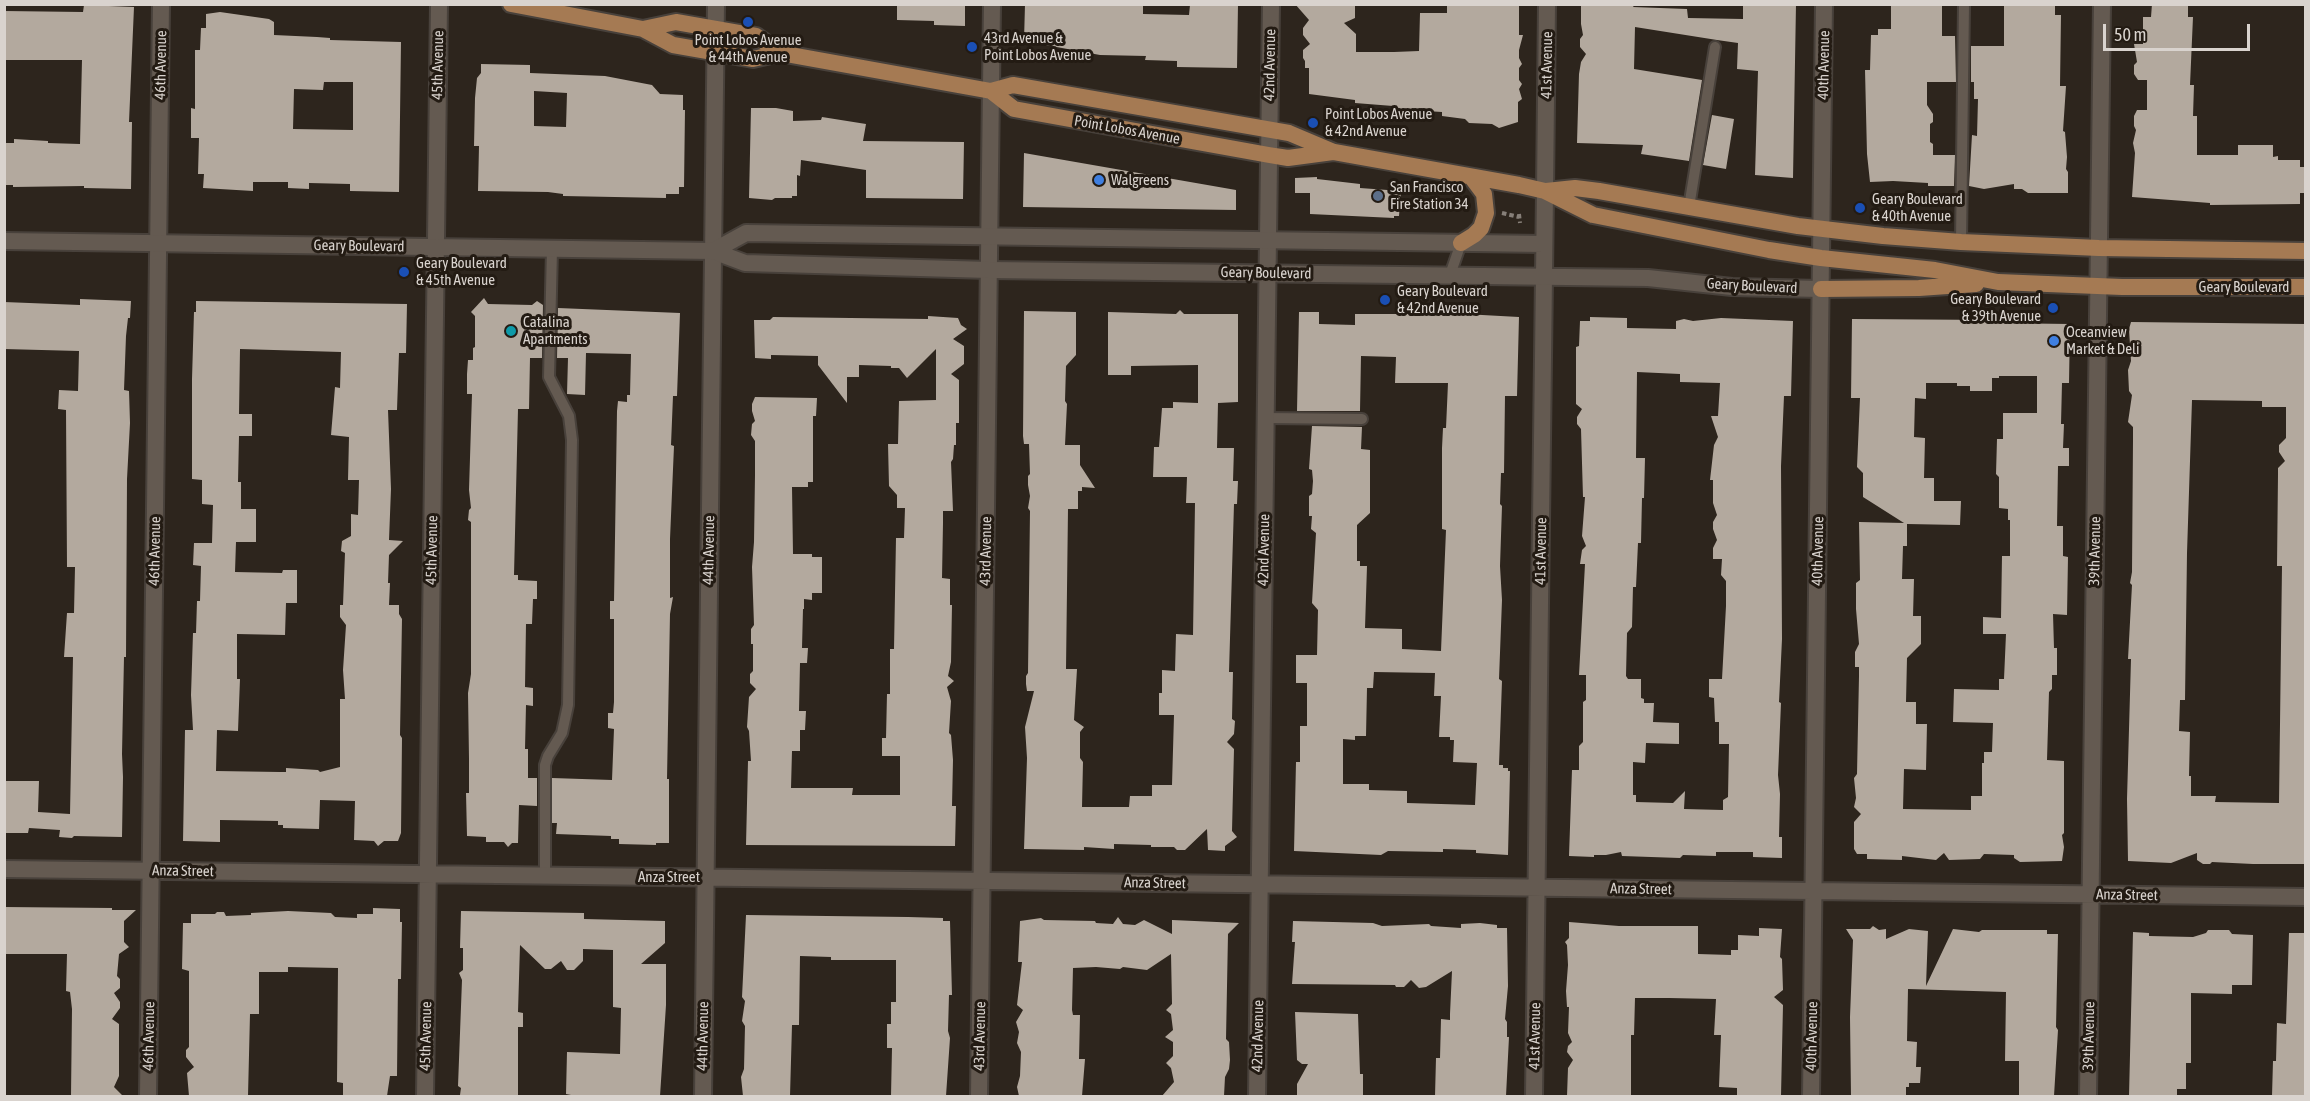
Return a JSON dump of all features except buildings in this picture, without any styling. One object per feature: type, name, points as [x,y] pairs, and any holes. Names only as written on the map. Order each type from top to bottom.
[{"type":"main road","name":"Point Lobos Avenue","points":[[511,4],[643,28],[673,45],[716,53],[753,59],[780,53],[991,91],[1013,85],[1269,130]]},
{"type":"main road","name":"Point Lobos Avenue","points":[[643,28],[676,22],[756,36],[780,53]]},
{"type":"main road","name":"Point Lobos Avenue","points":[[991,91],[1014,109],[1269,155]]},
{"type":"main road","name":"Geary Boulevard","points":[[1269,130],[1289,133],[1334,152],[1545,191],[1593,215],[1768,250],[1918,268],[1998,282],[2098,286],[2306,287]]},
{"type":"main road","name":"Geary Boulevard","points":[[1269,155],[1288,158],[1334,152]]},
{"type":"main road","points":[[1461,243],[1481,228],[1486,213],[1484,194],[1472,177]]},
{"type":"main road","name":"Geary Boulevard","points":[[1545,191],[1575,188],[1822,230],[1961,242],[2099,248],[2306,252]]},
{"type":"main road","points":[[1821,289],[1919,288],[1998,282]]},
{"type":"street","name":"46th Avenue","points":[[148,1096],[161,4]]},
{"type":"street","name":"45th Avenue","points":[[425,1096],[439,4]]},
{"type":"street","name":"44th Avenue","points":[[703,1096],[716,4]]},
{"type":"street","name":"43rd Avenue","points":[[979,1096],[992,4]]},
{"type":"street","name":"42nd Avenue","points":[[1257,1096],[1271,4]]},
{"type":"street","name":"41st Avenue","points":[[1534,1096],[1547,4]]},
{"type":"street","name":"40th Avenue","points":[[1811,1096],[1824,4]]},
{"type":"street","name":"39th Avenue","points":[[2088,1096],[2102,4]]},
{"type":"street","name":"Geary Boulevard","points":[[713,251],[746,233],[1544,244]]},
{"type":"street","name":"Geary Boulevard","points":[[4,241],[713,251],[745,263],[989,270],[1648,278],[1721,286],[1821,289]]},
{"type":"street","name":"Anza Street","points":[[4,869],[2306,897]]},
{"type":"lane","points":[[1961,242],[1964,4]]},
{"type":"lane","points":[[1689,207],[1715,47]]},
{"type":"lane","points":[[1450,276],[1461,243]]},
{"type":"lane","points":[[545,876],[545,765],[562,733],[568,705],[572,440],[569,416],[549,377],[552,249]]},
{"type":"lane","points":[[1266,418],[1362,419]]},
{"type":"path","points":[[1499,212],[1519,215],[1520,223]]},
{"type":"place","name":"Point Lobos Avenue & 44th Avenue","points":[[748,22]]},
{"type":"place","name":"43rd Avenue & Point Lobos Avenue","points":[[972,47]]},
{"type":"place","name":"Point Lobos Avenue & 42nd Avenue","points":[[1313,123]]},
{"type":"place","name":"Walgreens","points":[[1099,180]]},
{"type":"place","name":"San Francisco Fire Station 34","points":[[1378,196]]},
{"type":"place","name":"Geary Boulevard & 40th Avenue","points":[[1860,208]]},
{"type":"place","name":"Geary Boulevard & 45th Avenue","points":[[404,272]]},
{"type":"place","name":"Geary Boulevard & 42nd Avenue","points":[[1385,300]]},
{"type":"place","name":"Geary Boulevard & 39th Avenue","points":[[2053,308]]},
{"type":"place","name":"Catalina Apartments","points":[[511,331]]},
{"type":"place","name":"Oceanview Market & Deli","points":[[2054,341]]}]
